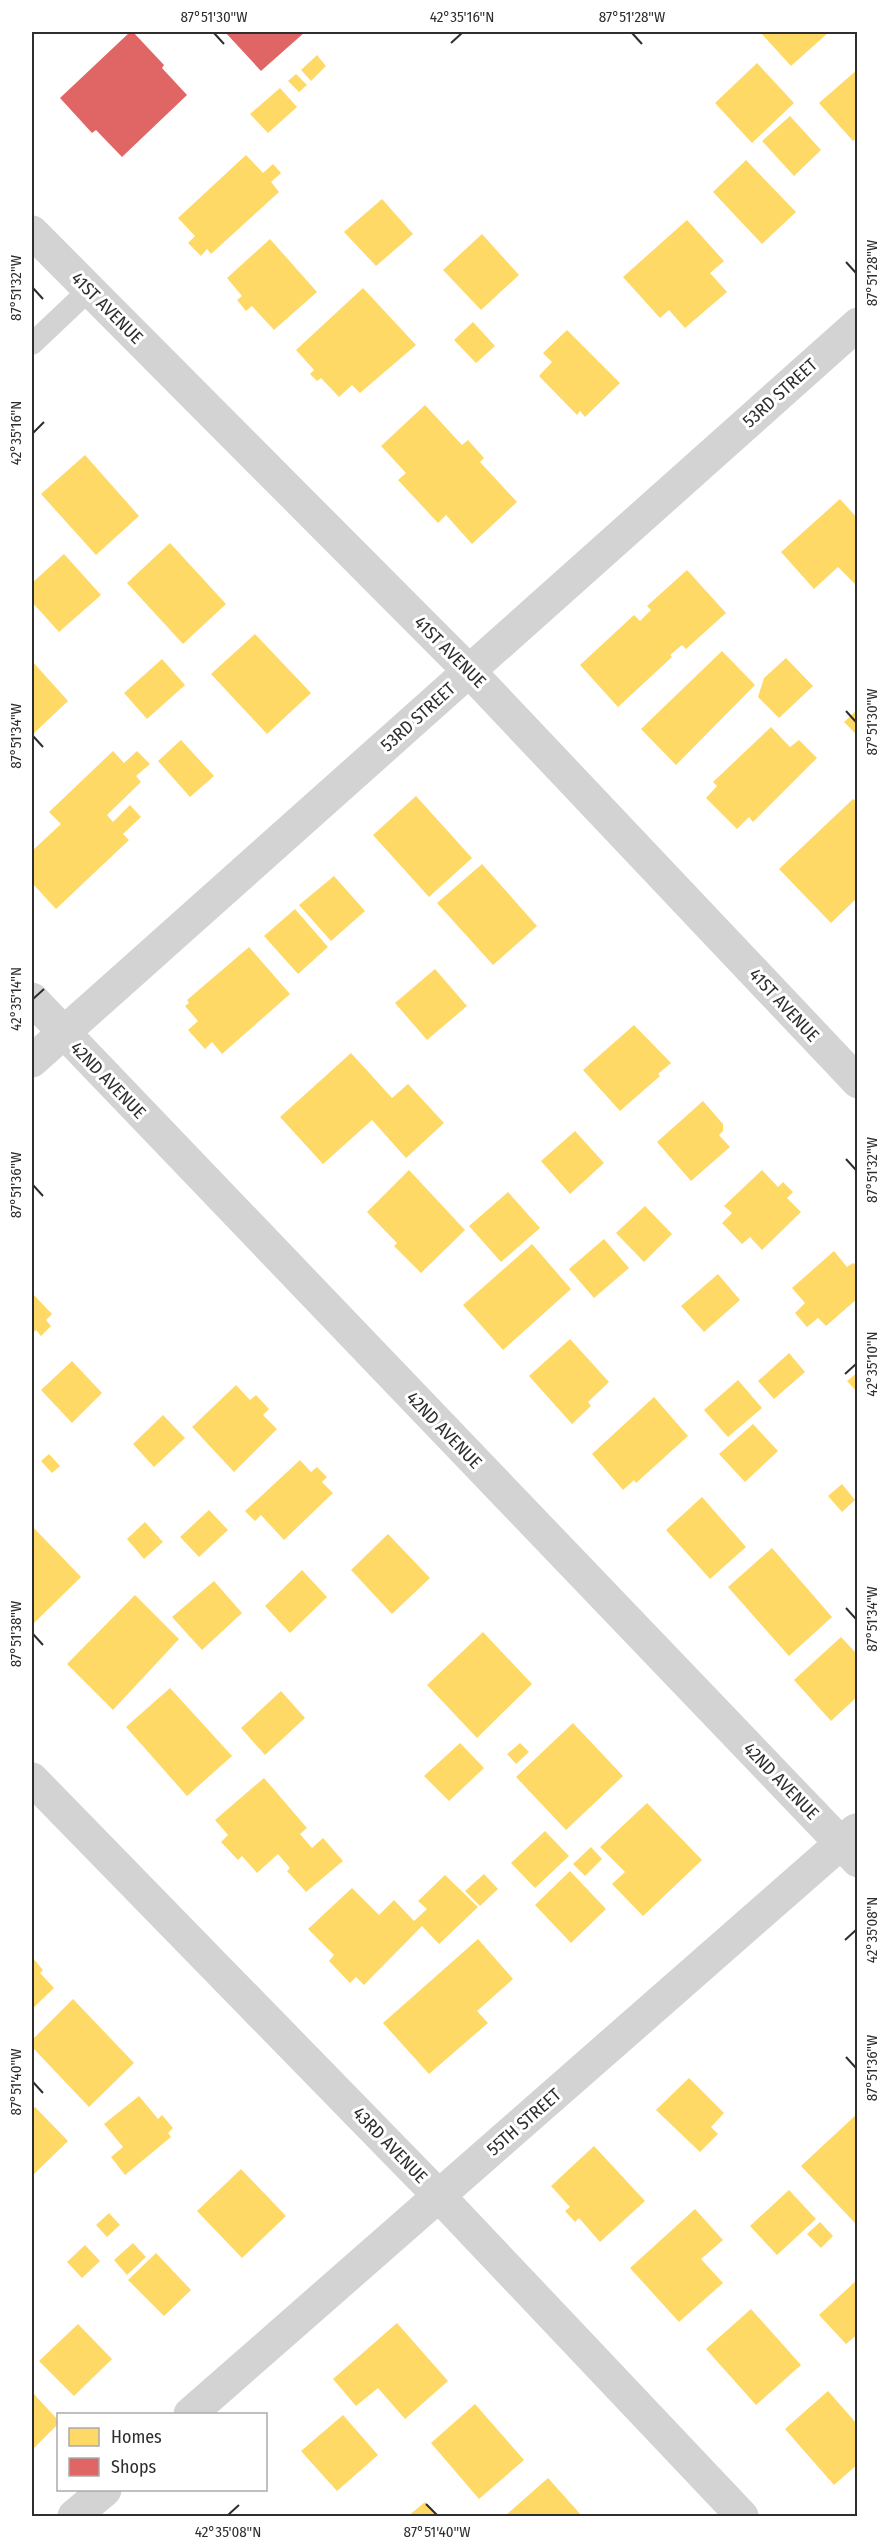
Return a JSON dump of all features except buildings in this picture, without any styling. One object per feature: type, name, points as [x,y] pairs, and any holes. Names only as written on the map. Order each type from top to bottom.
[{"type":"street","name":"41ST AVENUE","points":[[32,232],[469,671],[858,1082]]},
{"type":"street","name":"53RD STREET","points":[[32,1061],[858,324]]},
{"type":"street","name":"42ND AVENUE","points":[[32,999],[852,1845]]},
{"type":"street","name":"43RD AVENUE","points":[[32,1779],[439,2196],[742,2517]]},
{"type":"street","name":"55TH STREET","points":[[192,2413],[439,2196],[852,1845]]},
{"type":"street","points":[[74,2517],[104,2491]]},
{"type":"lane","points":[[32,344],[89,290]]}]
